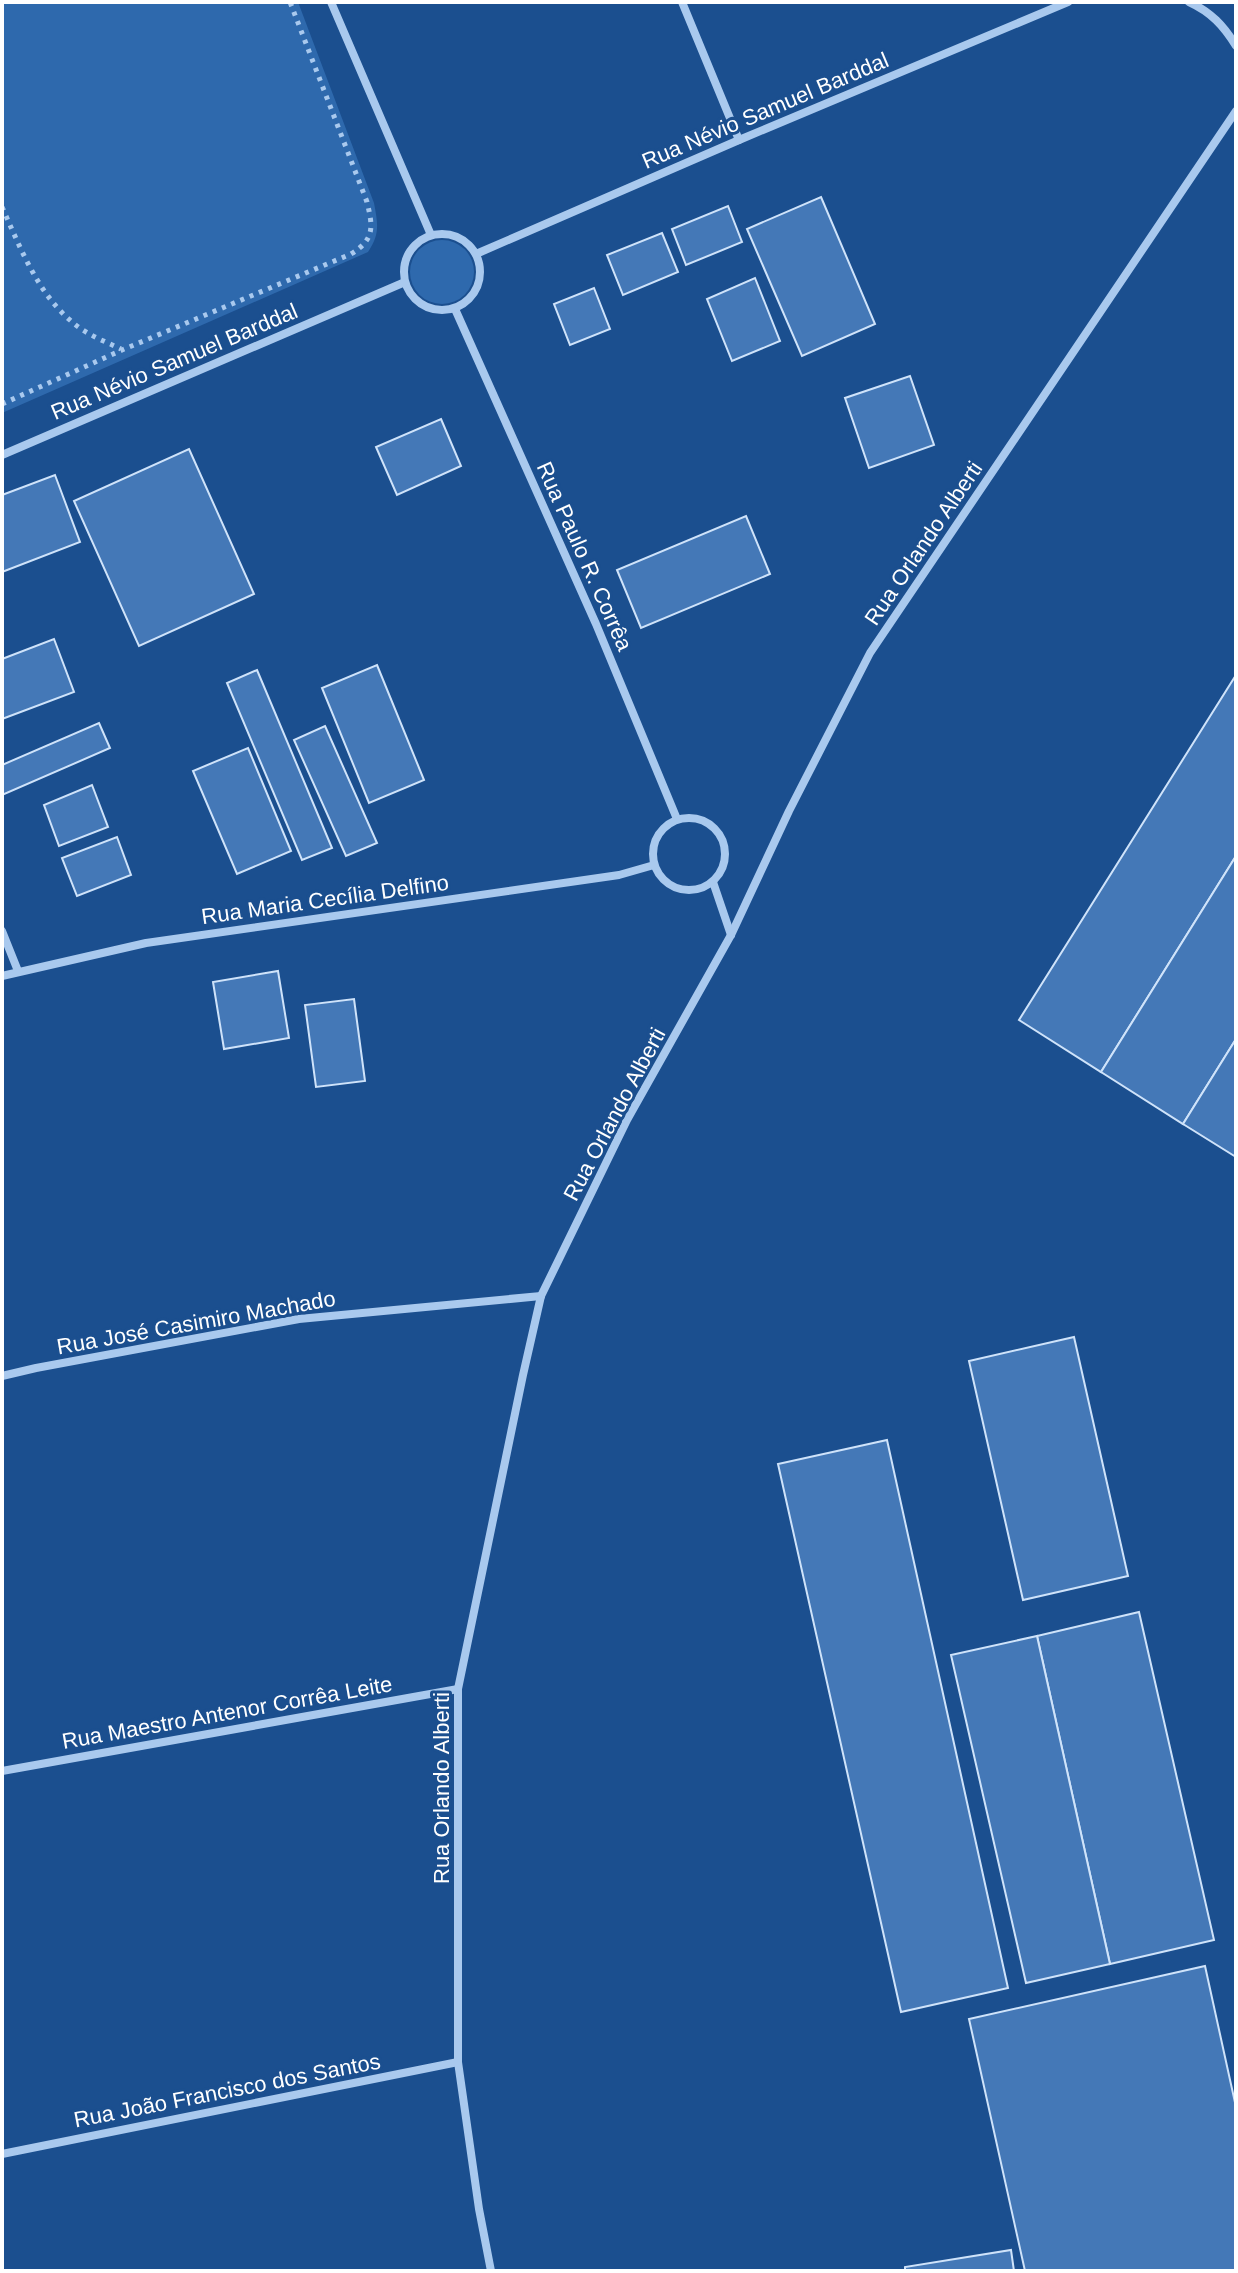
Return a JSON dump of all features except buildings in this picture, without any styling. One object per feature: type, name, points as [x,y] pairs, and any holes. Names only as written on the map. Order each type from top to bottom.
[{"type":"street","points":[[331,2],[431,235]]},
{"type":"street","points":[[682,2],[739,140]]},
{"type":"street","name":"Rua Névio Samuel Barddal","points":[[476,254],[1046,6],[1068,2]]},
{"type":"street","points":[[1189,2],[1204,9],[1224,26],[1236,46]]},
{"type":"street","name":"Rua Orlando Alberti","points":[[491,2271],[458,2062],[458,1689],[541,1296],[627,1120],[731,935],[795,799],[870,653],[1236,111]]},
{"type":"street","points":[[448,234],[468,243],[476,254],[480,279],[474,294],[463,305],[447,311],[432,310],[418,303],[409,292],[403,274],[405,262],[410,251],[421,240],[431,235],[448,234]]},
{"type":"street","name":"Rua Névio Samuel Barddal","points":[[2,455],[405,282]]},
{"type":"street","name":"Rua Paulo R. Corrêa","points":[[455,309],[596,624],[677,819]]},
{"type":"street","points":[[697,818],[715,828],[724,845],[724,865],[713,882],[697,890],[680,889],[664,880],[654,865],[654,847],[662,830],[677,819],[697,818]]},
{"type":"street","name":"Rua Maria Cecília Delfino","points":[[2,976],[146,943],[619,875],[654,865]]},
{"type":"street","points":[[713,882],[731,935]]},
{"type":"street","points":[[2,931],[18,971]]},
{"type":"street","name":"Rua José Casimiro Machado","points":[[2,1376],[299,1319],[541,1296]]},
{"type":"street","name":"Rua Maestro Antenor Corrêa Leite","points":[[2,1771],[458,1689]]},
{"type":"street","name":"Rua João Francisco dos Santos","points":[[2,2154],[458,2062]]},
{"type":"path","points":[[2,404],[351,254],[370,235],[372,223],[367,202],[290,2]]},
{"type":"path","points":[[2,207],[22,253],[55,303],[71,322],[93,337],[122,350]]},
{"type":"shaded area","points":[[2,2],[298,2],[374,203],[377,229],[368,252],[2,413]]},
{"type":"shaded area","points":[[442,240],[465,249],[474,272],[465,295],[442,304],[419,295],[410,272],[419,249]]}]
